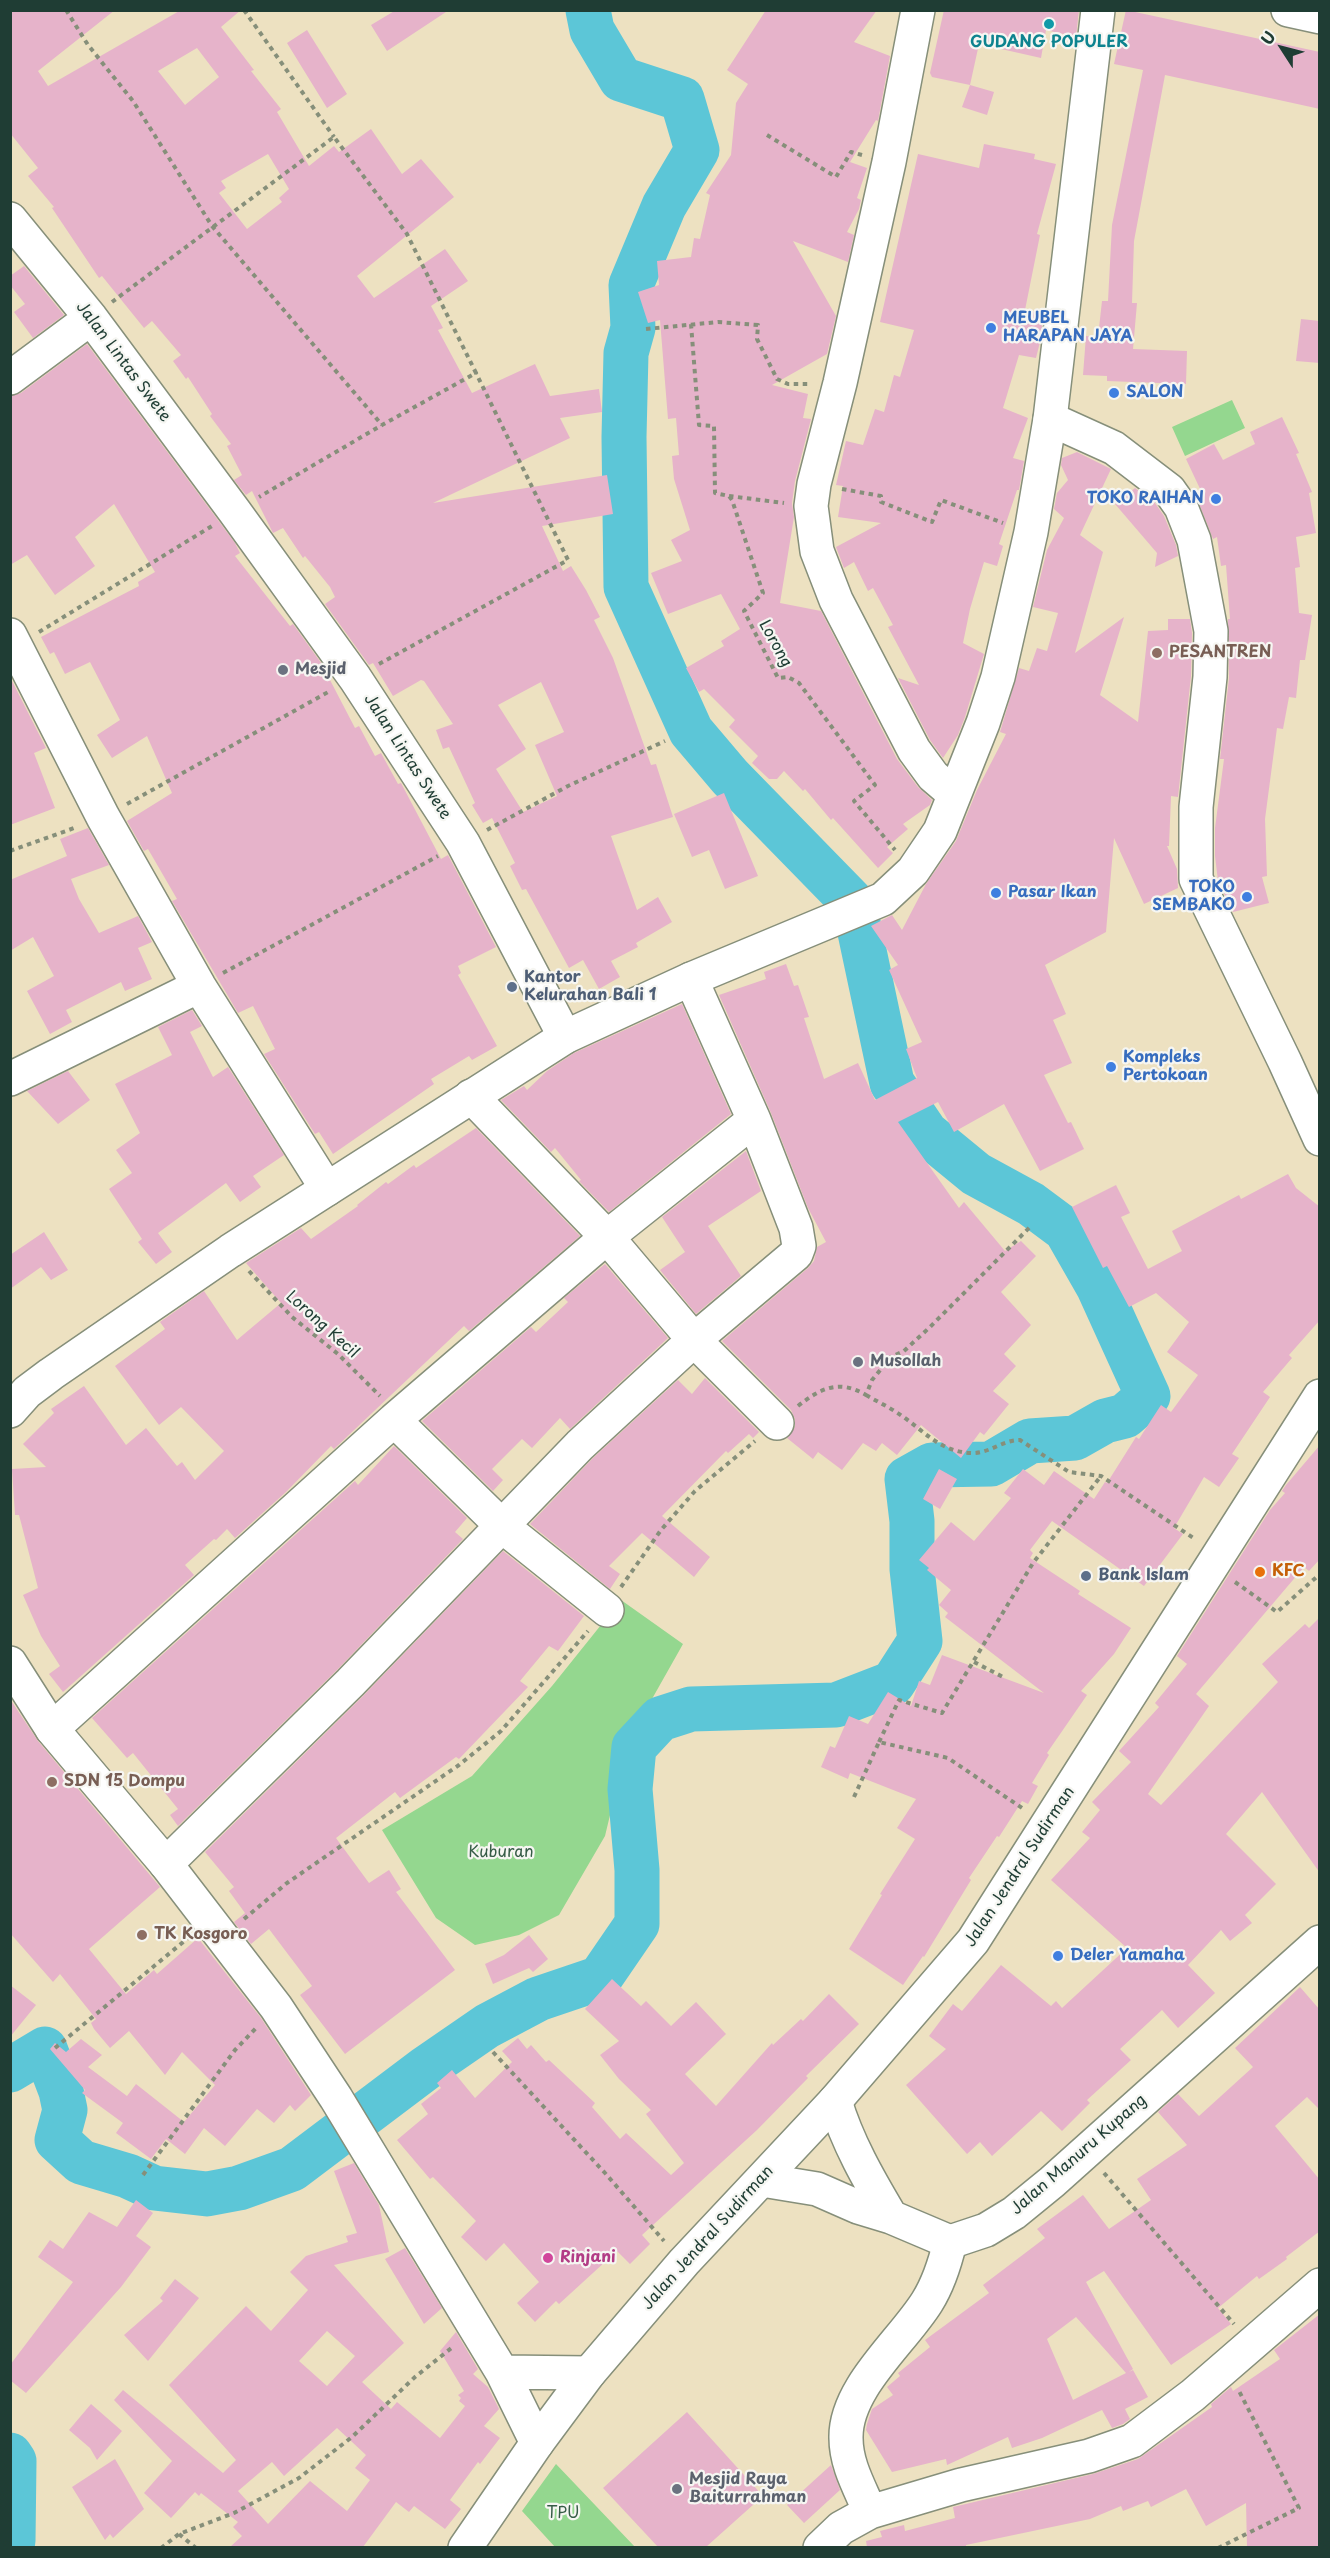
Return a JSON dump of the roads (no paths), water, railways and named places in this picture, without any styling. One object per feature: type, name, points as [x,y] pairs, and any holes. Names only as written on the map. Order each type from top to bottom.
[{"type":"main road","points":[[918,10],[889,162],[813,495],[817,550],[836,600],[914,750],[933,776],[954,794]]},
{"type":"main road","points":[[10,1411],[27,1392],[51,1374],[230,1251],[565,1037],[691,979],[883,898],[913,871],[940,831],[983,723],[998,677],[1031,532],[1050,419],[1098,10]]},
{"type":"main road","points":[[1288,10],[1320,17]]},
{"type":"main road","name":"Jalan Lintas Swete","points":[[10,219],[91,318],[355,678],[463,843],[565,1037]]},
{"type":"main road","points":[[10,378],[91,318]]},
{"type":"main road","points":[[1050,419],[1114,448],[1169,490],[1181,507],[1194,540],[1211,631],[1210,677],[1196,807],[1196,879],[1320,1139]]},
{"type":"main road","points":[[14,641],[103,817],[199,986],[327,1189]]},
{"type":"main road","points":[[166,1864],[350,1683],[580,1445],[694,1340],[742,1302],[798,1251],[796,1228],[754,1120],[691,979]]},
{"type":"main road","points":[[10,1079],[199,986]]},
{"type":"main road","points":[[471,1096],[607,1237],[694,1340],[777,1422]]},
{"type":"main road","points":[[52,1729],[396,1418],[607,1237],[754,1120]]},
{"type":"main road","name":"Jalan Jendral Sudirman","points":[[465,2547],[589,2373],[684,2262],[835,2101],[973,1941],[1320,1396]]},
{"type":"main road","points":[[396,1418],[502,1526],[607,1610]]},
{"type":"main road","points":[[10,1663],[52,1729],[166,1864],[276,2007],[372,2156],[502,2372],[537,2443]]},
{"type":"main road","name":"Jalan Manuru Kupang","points":[[950,2242],[986,2230],[1014,2214],[1320,1941]]},
{"type":"main road","points":[[835,2101],[855,2152],[891,2217]]},
{"type":"main road","points":[[762,2180],[817,2189],[950,2242],[939,2280],[927,2301],[862,2389],[849,2416],[846,2437],[849,2463],[870,2512]]},
{"type":"main road","points":[[820,2547],[841,2528],[870,2512],[961,2485],[1089,2456],[1132,2441],[1162,2421],[1320,2285]]},
{"type":"main road","points":[[502,2372],[589,2373]]},
{"type":"waterway","points":[[10,2070],[45,2049],[61,2091],[65,2110],[57,2140],[81,2162],[128,2176],[154,2188],[207,2194],[239,2188],[292,2169],[426,2068],[487,2026],[538,1999],[600,1978],[637,1924],[637,1870],[630,1789],[634,1747],[660,1719],[691,1709],[836,1705],[893,1683],[920,1641],[912,1569],[912,1521],[907,1479],[932,1465],[991,1464],[1030,1441],[1075,1438],[1105,1421],[1125,1416],[1148,1396],[1098,1286],[1066,1230],[1031,1204],[976,1174],[926,1133],[892,1083],[854,904],[730,777],[691,731],[626,587],[624,437],[626,353],[633,328],[631,285],[664,206],[697,150],[682,99],[621,79],[592,30],[588,10]]},
{"type":"waterway","points":[[10,2455],[14,2461],[13,2541],[10,2547]]},
{"type":"place","name":"GUDANG POPULER","points":[[1049,24]]},
{"type":"place","name":"MEUBEL HARAPAN JAYA","points":[[991,328]]},
{"type":"place","name":"SALON","points":[[1114,393]]},
{"type":"place","name":"TOKO RAIHAN","points":[[1216,499]]},
{"type":"place","name":"PESANTREN","points":[[1157,653]]},
{"type":"place","name":"Mesjid","points":[[283,670]]},
{"type":"place","name":"Pasar Ikan","points":[[996,893]]},
{"type":"place","name":"TOKO SEMBAKO","points":[[1247,897]]},
{"type":"place","name":"Kantor Kelurahan Bali 1","points":[[512,987]]},
{"type":"place","name":"Kompleks Pertokoan","points":[[1111,1067]]},
{"type":"place","name":"Musollah","points":[[858,1362]]},
{"type":"place","name":"KFC","points":[[1260,1572]]},
{"type":"place","name":"Bank Islam","points":[[1086,1576]]},
{"type":"place","name":"SDN 15 Dompu","points":[[52,1782]]},
{"type":"place","name":"TK Kosgoro","points":[[142,1935]]},
{"type":"place","name":"Deler Yamaha","points":[[1058,1956]]},
{"type":"place","name":"Rinjani","points":[[548,2258]]},
{"type":"place","name":"Mesjid Raya Baiturrahman","points":[[677,2489]]},
{"type":"park label","name":"Kuburan","points":[[501,1853]]},
{"type":"park label","name":"TPU","points":[[563,2514]]}]
